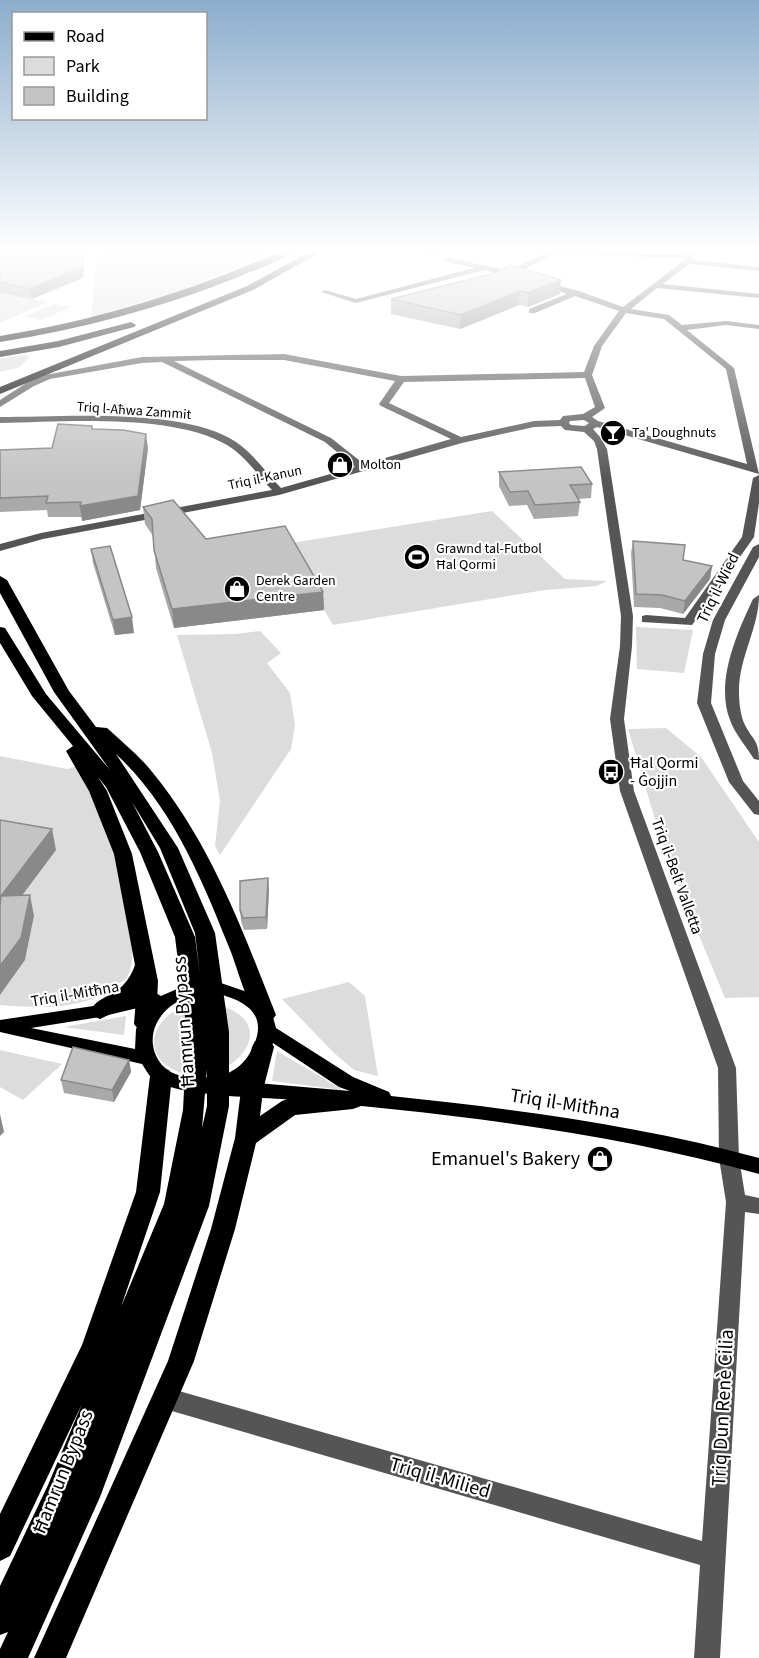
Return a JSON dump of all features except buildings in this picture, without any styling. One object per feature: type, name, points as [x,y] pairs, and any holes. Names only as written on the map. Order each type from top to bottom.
[{"type":"highway","points":[[0,337],[66,327]]},
{"type":"highway","points":[[0,355],[28,345],[101,327]]},
{"type":"highway","points":[[0,355],[59,344],[125,327]]},
{"type":"highway","points":[[0,391],[154,327]]},
{"type":"highway","name":"Ħamrun Bypass","points":[[0,580],[62,692],[128,782],[159,850],[185,937],[198,1034],[194,1110],[176,1204],[73,1496],[12,1658]]},
{"type":"highway","name":"Ħamrun Bypass","points":[[0,631],[40,696],[114,785],[159,850]]},
{"type":"highway","points":[[50,1658],[182,1360],[223,1229],[246,1138],[252,1090],[265,1031],[227,917],[190,842],[147,776],[62,692]]},
{"type":"highway","points":[[40,696],[98,791],[123,854],[145,963],[147,1000],[145,1024]]},
{"type":"highway","points":[[100,1011],[124,999],[140,982],[145,963]]},
{"type":"highway","points":[[0,1546],[95,1347],[148,1192],[158,1118],[153,1067]]},
{"type":"highway","points":[[246,1138],[290,1107],[353,1100]]},
{"type":"highway","name":"Ħamrun Bypass","points":[[0,1620],[73,1496]]},
{"type":"main road","points":[[215,987],[237,991],[254,1001],[265,1031],[249,1070],[227,1082],[198,1087],[153,1067],[142,1041],[145,1024],[155,1009],[172,997],[192,989],[215,987]]},
{"type":"main road","name":"Triq il-Mitħna","points":[[0,1027],[100,1011],[192,989]]},
{"type":"main road","name":"Triq il-Mitħna","points":[[0,1027],[153,1067]]},
{"type":"main road","name":"Triq il-Mitħna","points":[[265,1031],[346,1082],[393,1101]]},
{"type":"main road","name":"Triq il-Mitħna","points":[[198,1087],[353,1100],[393,1101],[600,1131],[759,1166]]},
{"type":"street","points":[[611,327],[598,346],[588,375],[600,408],[589,423],[716,458],[727,467],[757,475],[730,368],[680,328]]},
{"type":"street","points":[[680,328],[686,327]]},
{"type":"street","points":[[0,404],[48,377],[161,358],[284,357],[401,379],[588,375]]},
{"type":"street","points":[[161,358],[328,440],[364,469]]},
{"type":"street","points":[[401,379],[384,404],[460,440]]},
{"type":"street","name":"Triq il-Kanun","points":[[0,540],[41,536],[279,492],[460,440],[534,424],[564,423],[566,418],[589,423]]},
{"type":"street","name":"Triq l-Aħwa Zammit","points":[[0,420],[136,422],[195,427],[231,443],[279,492]]},
{"type":"street","name":"Triq il-Belt Valletta","points":[[589,423],[602,449],[627,616],[618,719],[627,791],[727,1068],[729,1158]]},
{"type":"street","name":"Triq il-Wied","points":[[646,619],[688,622],[748,537],[757,475]]},
{"type":"street","name":"Triq il-Kanun","points":[[0,548],[41,536]]},
{"type":"street","name":"Triq il-Wied","points":[[759,547],[719,620],[709,654],[704,703],[736,782],[759,811]]},
{"type":"street","points":[[758,752],[735,717],[733,684],[744,627],[759,599]]},
{"type":"street","name":"Triq Dun Renè Cilia","points":[[707,1658],[736,1202],[729,1158]]},
{"type":"street","points":[[736,1202],[759,1206]]},
{"type":"street","name":"Triq il-Milied","points":[[165,1398],[714,1557]]},
{"type":"green space","points":[[19,355],[30,356],[20,367],[0,372],[0,359]]},
{"type":"green space","name":"Grawnd tal-Futbol Ħal Qormi","points":[[492,511],[565,579],[607,581],[597,586],[545,590],[333,625],[285,544]]},
{"type":"green space","points":[[636,627],[693,630],[684,673],[637,669]]},
{"type":"green space","points":[[260,631],[281,653],[267,663],[290,693],[295,725],[291,749],[220,855],[215,846],[220,801],[212,753],[177,635]]},
{"type":"green space","points":[[666,728],[701,757],[759,842],[759,997],[725,998],[666,856],[628,729]]},
{"type":"green space","points":[[0,756],[67,769],[78,766],[101,811],[113,846],[125,894],[130,919],[132,961],[125,979],[105,993],[91,999],[47,1007],[0,1005],[0,995],[25,960],[34,916],[11,911],[0,840]]},
{"type":"green space","points":[[349,982],[365,996],[378,1076],[354,1070],[334,1053],[282,999]]},
{"type":"green space","points":[[212,1003],[237,1013],[249,1026],[249,1041],[240,1056],[225,1067],[207,1074],[186,1074],[166,1065],[159,1058],[154,1042],[155,1034],[164,1019],[180,1008]]},
{"type":"green space","points":[[126,1016],[124,1035],[64,1027]]},
{"type":"green space","points":[[0,1050],[62,1064],[23,1100],[0,1087]]},
{"type":"green space","points":[[277,1051],[343,1090],[272,1081]]},
{"type":"place","name":"Ta' Doughnuts","points":[[613,433]]},
{"type":"place","name":"Molton","points":[[340,465]]},
{"type":"place","name":"Grawnd tal-Futbol Ħal Qormi","points":[[417,557]]},
{"type":"place","name":"Derek Garden Centre","points":[[237,589]]},
{"type":"place","name":"Ħal Qormi - Ġojjin","points":[[611,772]]},
{"type":"place","name":"Emanuel's Bakery","points":[[600,1159]]}]
